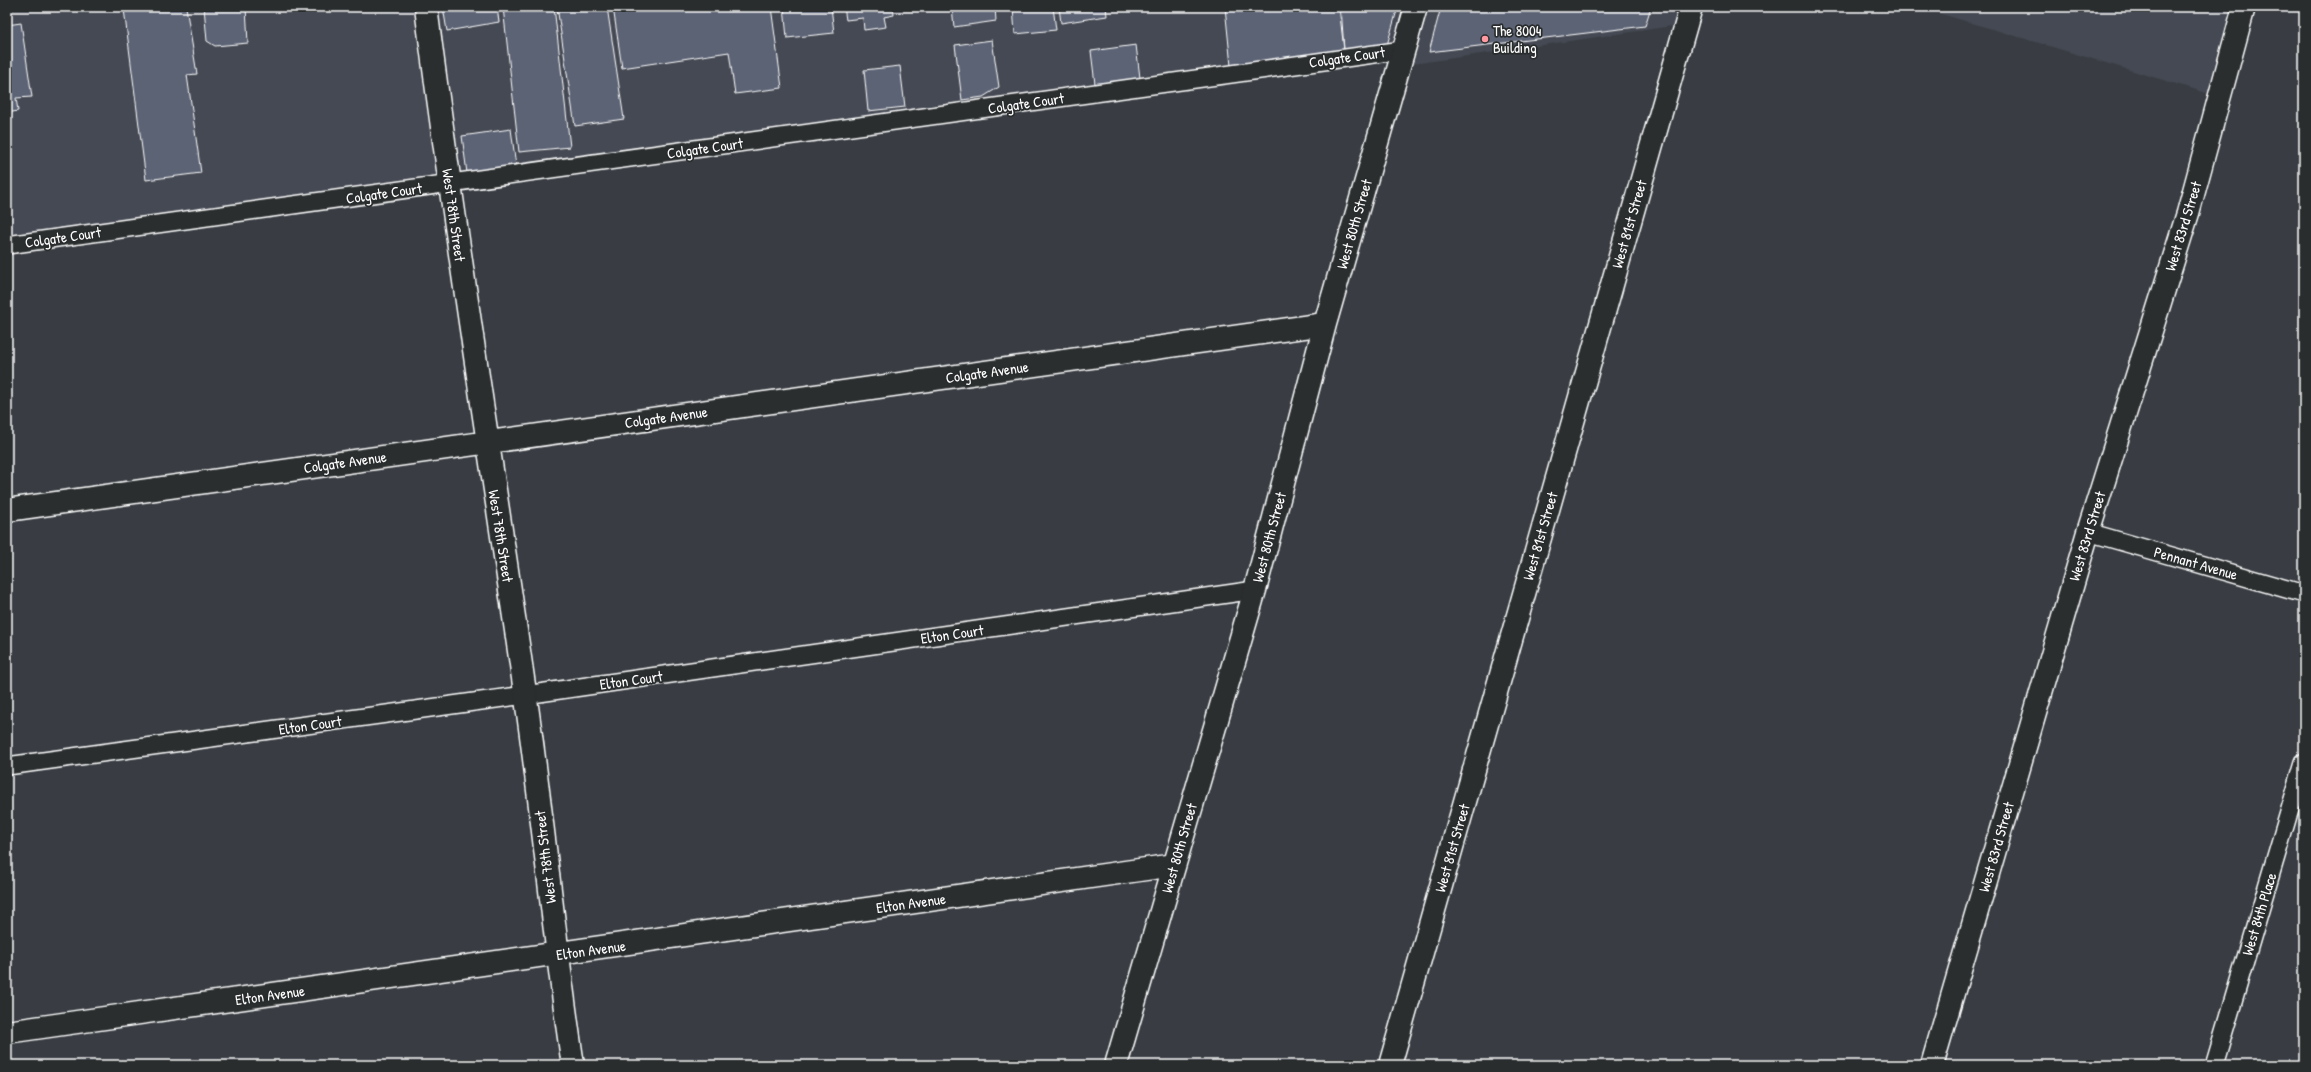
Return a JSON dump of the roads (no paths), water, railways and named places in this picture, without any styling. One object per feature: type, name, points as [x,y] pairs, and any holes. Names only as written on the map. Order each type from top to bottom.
[{"type":"street","name":"West 78th Street","points":[[426,7],[449,184],[525,695],[557,955],[573,1065]]},
{"type":"street","name":"West 80th Street","points":[[1116,1065],[1255,590],[1325,324],[1416,7]]},
{"type":"street","name":"West 81st Street","points":[[1390,1065],[1691,7]]},
{"type":"street","name":"West 83rd Street","points":[[1932,1065],[2088,532],[2188,213],[2244,7]]},
{"type":"street","name":"Colgate Avenue","points":[[7,510],[1325,324]]},
{"type":"street","name":"Elton Avenue","points":[[7,1032],[557,955],[1174,865]]},
{"type":"lane","name":"Colgate Court","points":[[7,245],[1403,50]]},
{"type":"lane","name":"Pennant Avenue","points":[[2088,532],[2304,594]]},
{"type":"lane","name":"Elton Court","points":[[7,766],[525,695],[1255,590]]},
{"type":"lane","name":"West 84th Place","points":[[2214,1065],[2304,762]]},
{"type":"place","name":"The 8004 Building","points":[[1485,39]]}]
